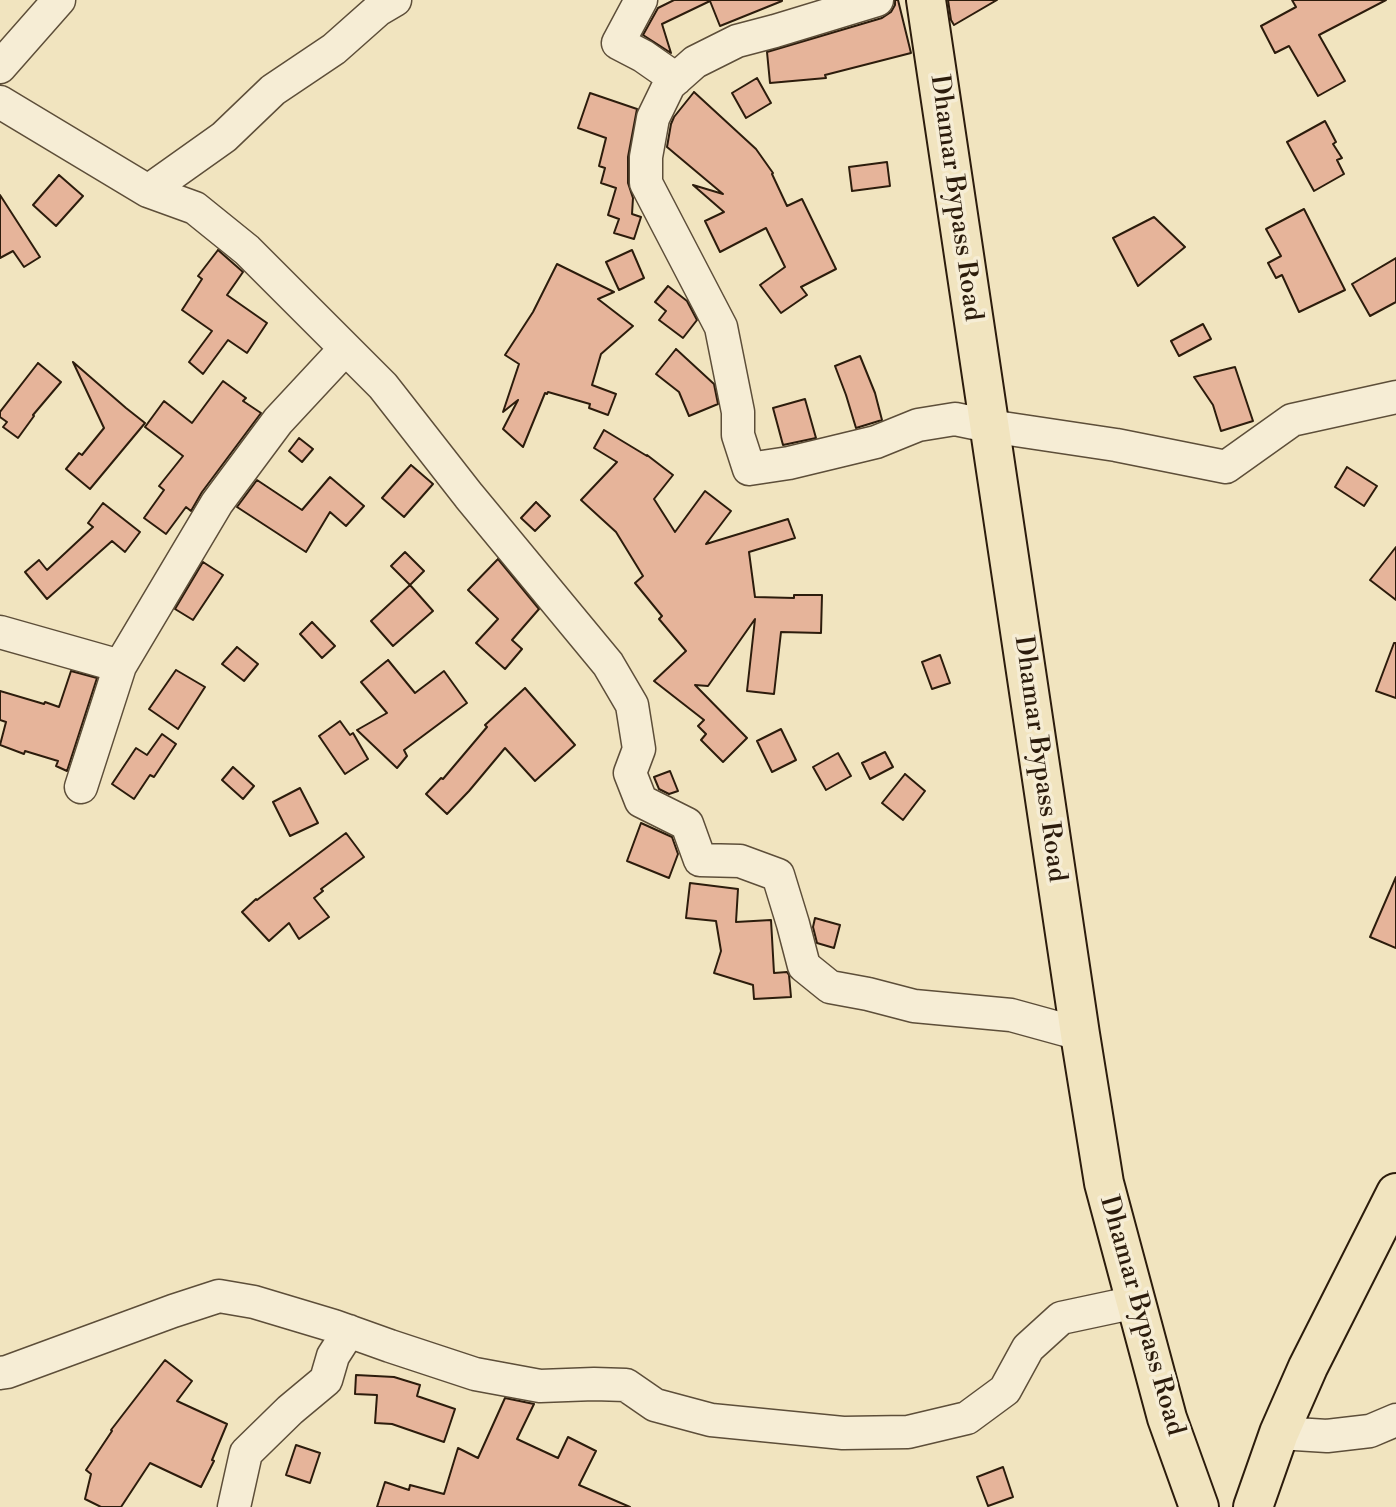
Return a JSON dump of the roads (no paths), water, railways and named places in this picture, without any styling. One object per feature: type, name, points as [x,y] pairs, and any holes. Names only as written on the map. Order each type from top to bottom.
[{"type":"main road","name":"Dhamar Bypass Road","points":[[926,0],[1104,1183],[1167,1418],[1199,1507]]},
{"type":"main road","points":[[1253,1507],[1279,1433],[1308,1367],[1396,1193]]},
{"type":"street","points":[[0,67],[59,0]]},
{"type":"street","points":[[641,0],[618,43],[643,56],[676,79]]},
{"type":"street","points":[[877,0],[737,41],[695,62],[669,85],[653,118],[646,157],[646,183],[721,327],[737,412],[738,435],[749,469],[789,463],[876,442],[918,425],[954,419],[1116,445],[1226,467],[1292,420],[1396,397]]},
{"type":"street","points":[[148,191],[224,137],[273,90],[334,49],[389,2]]},
{"type":"street","points":[[0,102],[148,191],[195,208],[247,250],[383,386],[608,664],[632,705],[639,749],[630,773],[641,801],[687,824],[700,860],[740,861],[778,875],[804,965],[830,987],[914,1006],[1011,1015],[1080,1034]]},
{"type":"street","points":[[81,787],[120,666],[217,503],[278,421],[345,349]]},
{"type":"street","points":[[0,632],[120,666]]},
{"type":"street","points":[[0,1373],[219,1296],[254,1302],[475,1374],[540,1386],[626,1385],[655,1405],[711,1420],[843,1433],[908,1432],[967,1418],[1005,1390],[1028,1348],[1061,1318],[1136,1302]]},
{"type":"street","points":[[234,1507],[246,1453],[290,1410],[326,1380],[333,1356],[349,1331]]},
{"type":"street","points":[[1279,1433],[1327,1436],[1370,1431],[1396,1420]]}]
